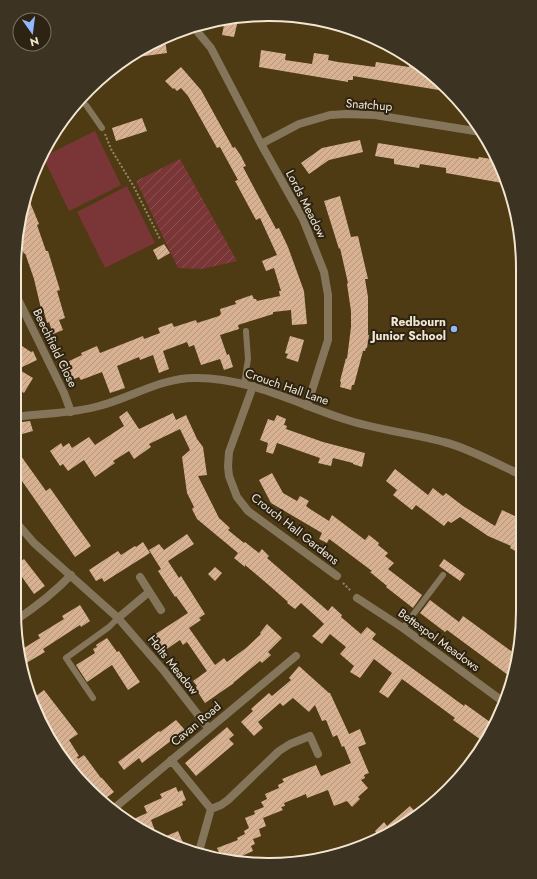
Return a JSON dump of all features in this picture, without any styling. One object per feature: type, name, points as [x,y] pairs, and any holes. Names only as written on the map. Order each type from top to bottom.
[{"type":"street","name":"Lords Meadow","points":[[197,31],[211,48],[261,144],[303,219],[324,272],[328,295],[328,340],[307,406]]},
{"type":"street","name":"Snatchup","points":[[261,144],[304,122],[330,115],[346,114],[374,115],[474,131]]},
{"type":"street","name":"Beechfield Close","points":[[21,305],[64,393],[71,412]]},
{"type":"street","name":"Crouch Hall Lane","points":[[21,416],[83,410],[114,402],[175,380],[208,378],[226,380],[253,386],[345,420],[458,446],[516,472]]},
{"type":"street","name":"Crouch Hall Gardens","points":[[253,386],[229,452],[229,476],[237,497],[248,510],[336,576]]},
{"type":"street","name":"Holts Meadow","points":[[21,528],[34,542],[118,618],[164,671],[209,729]]},
{"type":"street","points":[[21,616],[57,590],[71,575]]},
{"type":"street","points":[[140,578],[161,610]]},
{"type":"street","points":[[118,618],[149,592]]},
{"type":"street","name":"Bettespol Meadows","points":[[357,598],[403,628],[499,699]]},
{"type":"street","name":"Cavan Road","points":[[117,806],[296,656]]},
{"type":"street","points":[[211,809],[228,800],[279,751],[290,744],[310,736],[318,754]]},
{"type":"street","points":[[171,760],[211,809]]},
{"type":"street","points":[[200,848],[211,809]]},
{"type":"lane","points":[[84,103],[102,128]]},
{"type":"lane","points":[[244,384],[248,359],[246,331]]},
{"type":"lane","points":[[403,628],[443,575]]},
{"type":"lane","points":[[93,698],[66,658],[109,627],[118,618]]},
{"type":"path","points":[[102,128],[111,149],[134,187],[160,239]]},
{"type":"path","points":[[336,576],[357,598]]},
{"type":"shaded area","points":[[95,131],[121,185],[69,211],[46,162],[50,154]]},
{"type":"shaded area","points":[[180,159],[237,261],[202,269],[178,268],[136,181]]},
{"type":"shaded area","points":[[127,186],[155,243],[105,268],[77,212]]},
{"type":"building","points":[[237,23],[234,37],[222,35],[224,25]]},
{"type":"building","points":[[166,44],[167,53],[141,56]]},
{"type":"building","points":[[261,50],[286,54],[285,60],[312,64],[314,53],[329,55],[328,60],[375,67],[376,62],[409,67],[409,65],[441,90],[353,76],[353,80],[348,80],[348,82],[259,67]]},
{"type":"building","points":[[181,67],[201,90],[233,148],[235,147],[241,156],[246,166],[243,167],[276,229],[279,228],[288,247],[304,291],[307,324],[292,325],[291,310],[273,312],[273,314],[238,325],[239,329],[220,335],[233,367],[224,370],[220,359],[201,365],[194,345],[189,347],[187,342],[163,351],[169,369],[159,373],[153,355],[140,360],[139,357],[117,366],[125,388],[110,393],[102,372],[81,380],[79,377],[74,379],[73,376],[67,378],[62,365],[82,355],[81,353],[97,346],[100,353],[143,336],[144,339],[160,333],[158,328],[172,323],[174,327],[196,320],[197,323],[219,316],[221,314],[220,309],[236,304],[235,301],[252,295],[257,301],[280,296],[279,291],[281,291],[274,268],[266,271],[262,261],[277,255],[260,218],[256,220],[235,181],[238,180],[220,147],[217,148],[188,96],[181,88],[177,91],[165,81]]},
{"type":"building","points":[[142,118],[147,131],[116,141],[112,128]]},
{"type":"building","points":[[360,140],[363,152],[329,160],[309,174],[301,163],[322,148]]},
{"type":"building","points":[[378,143],[478,159],[479,157],[490,159],[500,183],[446,173],[446,168],[420,164],[419,168],[394,164],[394,159],[375,156]]},
{"type":"building","points":[[340,196],[351,237],[358,236],[368,279],[365,279],[368,297],[369,335],[367,348],[363,351],[354,385],[352,385],[351,390],[340,387],[340,381],[346,358],[347,359],[351,327],[348,283],[340,248],[339,249],[324,201]]},
{"type":"building","points":[[30,202],[39,224],[37,225],[46,251],[48,251],[60,290],[57,291],[65,318],[59,320],[63,330],[53,334],[49,322],[47,323],[44,312],[42,313],[34,279],[25,253],[24,254],[22,249],[23,236]]},
{"type":"building","points":[[164,244],[170,253],[158,260],[153,250]]},
{"type":"building","points":[[290,336],[304,340],[298,362],[286,358],[288,354],[285,353]]},
{"type":"building","points":[[21,345],[31,352],[33,351],[37,360],[21,368]]},
{"type":"building","points":[[21,371],[33,378],[24,393],[21,391]]},
{"type":"building","points":[[127,411],[139,429],[173,413],[176,420],[186,415],[197,439],[203,447],[207,475],[198,476],[219,518],[230,528],[228,530],[259,553],[262,549],[269,556],[267,558],[328,611],[332,606],[342,615],[341,617],[361,634],[367,627],[376,634],[372,639],[464,706],[465,704],[489,722],[480,739],[453,720],[455,718],[402,679],[388,698],[379,692],[392,673],[374,659],[360,678],[350,672],[354,666],[340,654],[346,647],[330,634],[322,644],[312,636],[324,624],[320,620],[301,603],[295,609],[245,565],[245,567],[234,558],[238,553],[197,519],[192,509],[194,507],[187,493],[182,457],[190,450],[180,429],[149,444],[151,447],[134,459],[129,451],[113,461],[115,463],[95,477],[84,460],[68,471],[63,464],[60,466],[50,451],[61,443],[63,447],[69,443],[72,448],[89,437],[95,445],[124,426],[119,417]]},
{"type":"building","points":[[277,415],[286,419],[284,425],[287,426],[286,429],[323,442],[365,453],[362,467],[333,458],[331,466],[318,463],[320,458],[277,443],[273,454],[266,452],[268,443],[260,440],[268,419],[274,421]]},
{"type":"building","points":[[30,421],[33,431],[21,434],[21,422]]},
{"type":"building","points":[[21,456],[46,491],[50,488],[91,546],[75,557],[21,480]]},
{"type":"building","points":[[395,469],[428,495],[433,488],[443,496],[446,493],[463,506],[495,526],[502,510],[516,517],[516,551],[510,548],[511,546],[488,536],[460,517],[451,523],[448,521],[444,526],[416,505],[412,510],[393,495],[397,490],[386,481]]},
{"type":"building","points":[[272,473],[283,493],[297,501],[300,496],[309,501],[306,506],[329,521],[332,515],[365,540],[369,535],[379,543],[378,545],[388,553],[385,556],[394,563],[388,569],[422,595],[413,608],[386,587],[387,586],[370,572],[372,571],[332,541],[329,539],[327,543],[319,539],[322,533],[271,503],[259,480]]},
{"type":"building","points":[[187,534],[194,544],[168,561],[179,578],[181,576],[205,614],[199,618],[201,620],[189,628],[215,665],[224,658],[227,662],[246,648],[261,634],[260,633],[267,624],[282,638],[268,652],[271,655],[262,663],[260,661],[234,683],[205,703],[195,688],[197,686],[193,681],[207,671],[187,642],[183,645],[180,640],[164,651],[154,635],[188,613],[176,596],[175,597],[158,571],[161,569],[149,550],[159,544],[164,550]]},
{"type":"building","points":[[143,542],[150,553],[104,582],[102,578],[96,581],[89,570],[118,551],[121,555]]},
{"type":"building","points":[[24,559],[45,586],[34,594],[22,577],[21,578],[21,561]]},
{"type":"building","points":[[444,559],[465,574],[460,581],[439,566]]},
{"type":"building","points":[[215,567],[222,573],[215,581],[208,574]]},
{"type":"building","points":[[430,600],[459,622],[463,616],[512,652],[508,675],[447,630],[445,632],[420,613]]},
{"type":"building","points":[[80,605],[90,621],[81,627],[80,625],[43,649],[45,652],[27,663],[24,648],[40,638],[38,635],[64,619],[62,616]]},
{"type":"building","points":[[107,638],[117,652],[119,651],[140,682],[128,690],[112,665],[87,682],[76,665],[95,653],[93,649],[97,647],[96,645]]},
{"type":"building","points":[[299,666],[330,693],[349,734],[360,729],[366,744],[358,747],[369,773],[364,775],[365,778],[361,780],[368,788],[358,797],[360,799],[352,807],[347,801],[334,806],[328,790],[307,798],[306,794],[284,803],[285,806],[281,807],[283,810],[263,818],[266,826],[259,829],[261,836],[253,839],[255,844],[251,846],[253,851],[241,856],[219,853],[217,848],[238,840],[237,838],[245,834],[244,831],[249,828],[245,818],[255,814],[254,811],[264,807],[261,802],[267,799],[265,794],[279,788],[278,785],[284,782],[282,779],[316,765],[321,776],[351,763],[344,746],[342,747],[337,735],[333,737],[326,720],[322,721],[315,705],[309,712],[293,698],[283,706],[280,703],[258,722],[263,728],[254,736],[241,722],[253,711],[251,709],[269,693],[272,696],[291,680],[289,678]]},
{"type":"building","points":[[44,690],[78,734],[69,740],[79,756],[77,757],[78,759],[84,755],[101,778],[114,792],[106,798],[82,774],[63,748],[54,734],[36,696]]},
{"type":"building","points":[[176,720],[185,730],[142,763],[139,758],[124,770],[118,762]]},
{"type":"building","points":[[227,727],[234,735],[229,739],[234,744],[196,776],[185,763]]},
{"type":"building","points":[[176,787],[178,792],[182,790],[186,800],[182,802],[183,805],[151,820],[155,830],[135,818],[147,813],[144,806],[162,798],[160,794]]},
{"type":"building","points":[[410,806],[414,810],[392,825],[376,833],[375,831],[384,822],[387,826]]},
{"type":"building","points":[[178,831],[183,843],[174,839],[167,836]]},
{"type":"place","name":"Redbourn Junior School","points":[[454,329]]}]
